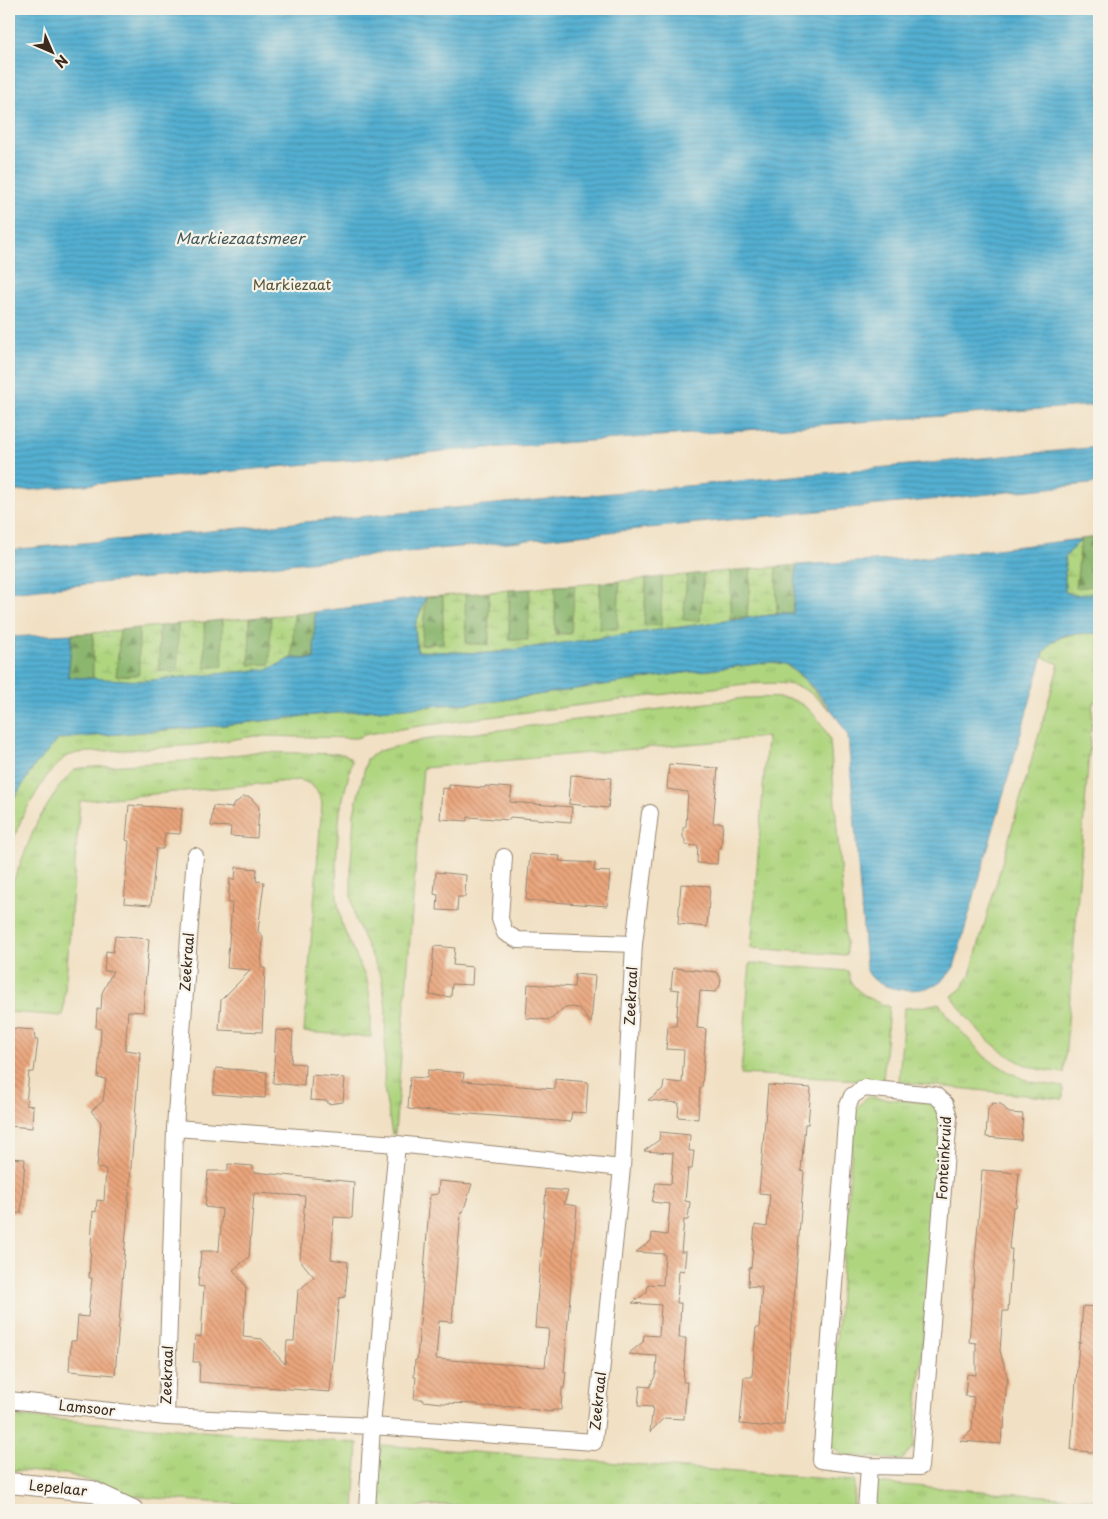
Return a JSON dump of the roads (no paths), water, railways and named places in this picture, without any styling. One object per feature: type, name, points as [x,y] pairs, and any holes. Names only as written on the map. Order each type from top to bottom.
[{"type":"street","name":"Zeekraal","points":[[195,856],[175,1128],[166,1417],[372,1426],[594,1442],[622,1168],[634,944],[650,813]]},
{"type":"street","points":[[504,857],[500,919],[505,933],[518,940],[634,944]]},
{"type":"street","name":"Fonteinkruid","points":[[864,1088],[935,1095],[945,1104],[949,1117],[920,1466],[870,1466],[821,1460],[847,1108],[852,1096],[864,1088]]},
{"type":"street","points":[[175,1128],[397,1144],[622,1168]]},
{"type":"street","points":[[367,1510],[372,1426],[397,1144]]},
{"type":"street","name":"Lamsoor","points":[[9,1400],[166,1417]]},
{"type":"street","points":[[866,1510],[870,1466]]},
{"type":"street","name":"Lepelaar","points":[[9,1483],[92,1491],[133,1510]]},
{"type":"water","name":"Markiezaatsmeer","points":[[9,9],[1099,9],[1099,405],[447,451],[9,492]]},
{"type":"water","points":[[1099,447],[1099,483],[9,592],[9,550]]},
{"type":"water","points":[[1081,539],[1065,557],[1065,592],[1075,595],[1099,593],[1099,633],[1069,634],[1054,640],[1044,652],[954,967],[940,982],[926,988],[906,990],[886,986],[870,976],[866,968],[848,736],[829,707],[813,688],[795,671],[783,664],[772,662],[676,674],[497,701],[324,714],[225,725],[59,739],[35,765],[9,806],[9,637],[72,634],[68,677],[142,681],[269,669],[292,658],[314,659],[315,612],[426,597],[415,625],[417,651],[490,653],[777,614],[793,614],[797,565],[911,559]]},
{"type":"park label","name":"Markiezaat","points":[[292,285]]}]
